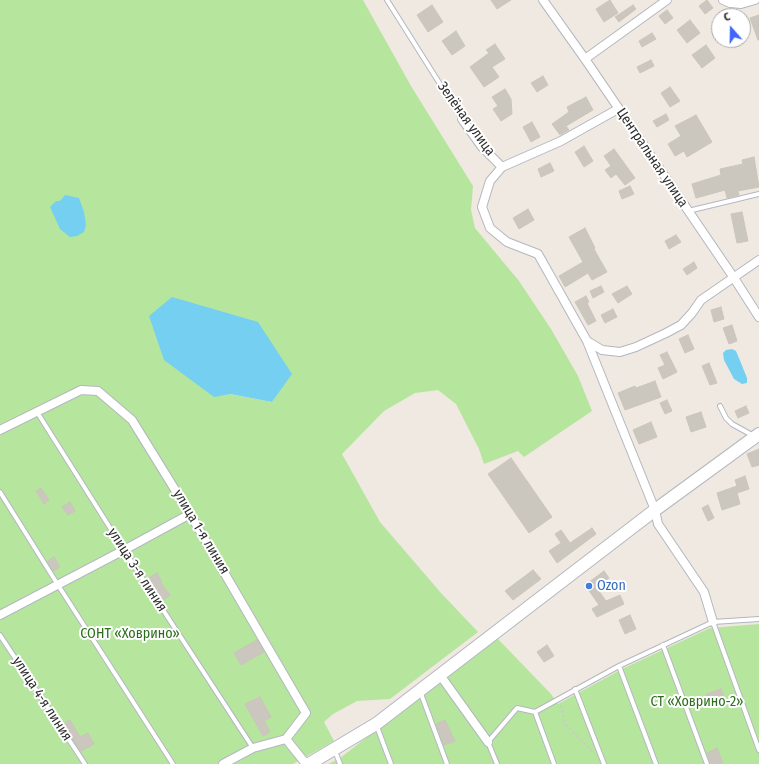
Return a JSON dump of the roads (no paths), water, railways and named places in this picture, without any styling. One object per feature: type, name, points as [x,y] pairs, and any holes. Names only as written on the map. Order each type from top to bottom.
[{"type":"street","name":"Центральная улица","points":[[543,0],[585,59],[734,278],[759,318]]},
{"type":"street","points":[[585,59],[667,0]]},
{"type":"street","points":[[723,0],[730,3],[741,4],[755,0]]},
{"type":"street","name":"Зелёная улица","points":[[462,119],[482,147],[502,167],[561,141],[618,109]]},
{"type":"street","points":[[502,167],[490,181],[482,206],[490,228],[507,242],[538,254],[587,341],[655,510],[658,524],[704,592],[713,622]]},
{"type":"street","points":[[587,341],[602,350],[620,352],[636,347],[666,333],[681,325],[692,313],[700,300],[759,260]]},
{"type":"street","name":"улица 1-я линия","points":[[0,430],[81,390],[98,391],[132,420],[190,514],[306,713],[286,739]]},
{"type":"street","points":[[309,764],[376,724],[655,510],[757,435]]},
{"type":"street","points":[[0,615],[190,514]]},
{"type":"street","points":[[440,675],[488,742]]},
{"type":"street","points":[[223,764],[253,748],[286,739],[306,764]]},
{"type":"lane","name":"Зелёная улица","points":[[387,0],[462,119]]},
{"type":"lane","points":[[688,211],[759,194]]},
{"type":"lane","points":[[720,406],[726,418],[732,424],[757,435]]},
{"type":"lane","name":"улица 3-я линия","points":[[37,411],[124,550],[253,748]]},
{"type":"lane","points":[[0,492],[173,764]]},
{"type":"lane","points":[[496,764],[488,742],[517,708],[535,712],[619,666],[713,622],[759,619]]},
{"type":"lane","points":[[713,622],[759,750]]},
{"type":"lane","name":"улица 4-я линия","points":[[0,635],[85,764]]},
{"type":"lane","points":[[663,645],[707,764]]},
{"type":"lane","points":[[619,666],[656,764]]},
{"type":"lane","points":[[575,689],[603,763]]},
{"type":"lane","points":[[420,691],[447,764]]},
{"type":"lane","points":[[535,712],[554,764]]},
{"type":"lane","points":[[376,724],[391,764]]},
{"type":"lane","points":[[334,749],[340,764]]},
{"type":"water","points":[[65,195],[79,198],[84,212],[86,225],[84,232],[77,236],[70,237],[60,229],[50,207],[56,201],[60,201]]},
{"type":"water","points":[[172,297],[258,322],[292,374],[272,402],[230,394],[214,397],[164,360],[149,316]]},
{"type":"water","points":[[732,349],[736,351],[747,378],[747,383],[742,384],[734,379],[724,360],[723,353],[726,350]]},
{"type":"place","name":"Ozon","points":[[589,586]]},
{"type":"park label","name":"СОНТ «Ховрино»","points":[[130,634]]},
{"type":"park label","name":"СТ «Ховрино-2»","points":[[697,702]]}]
